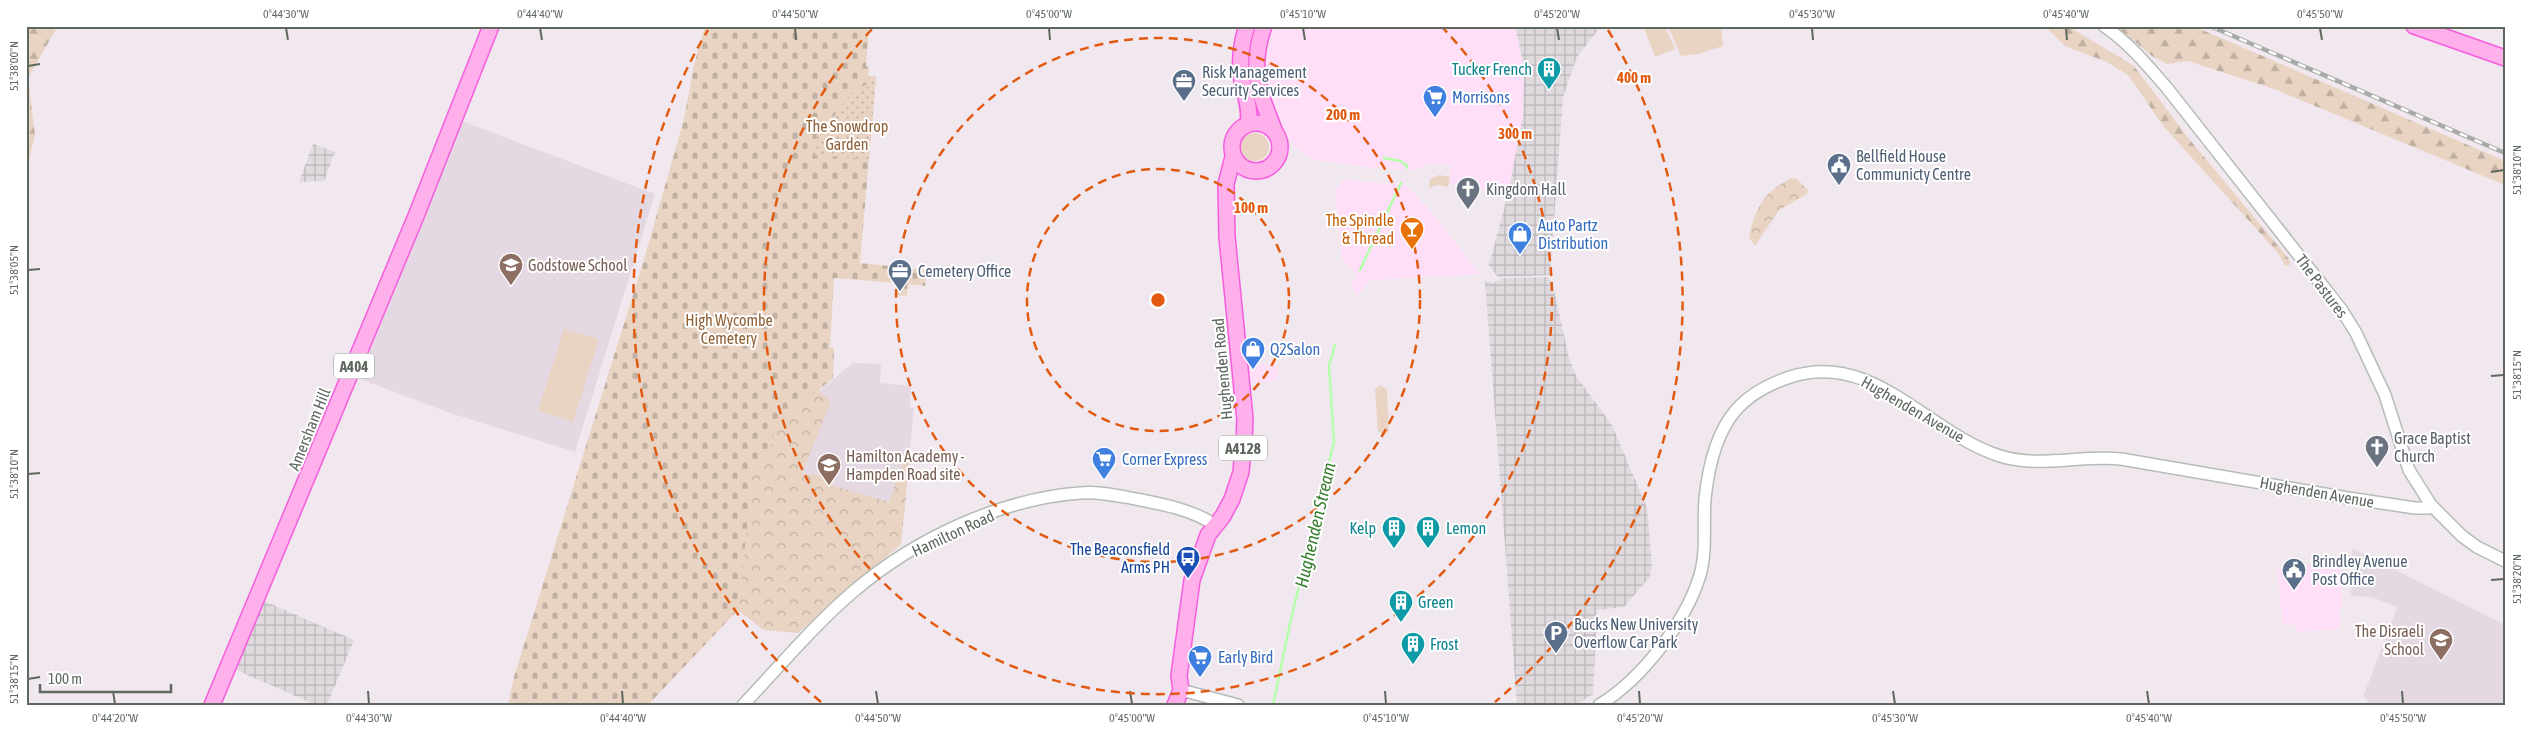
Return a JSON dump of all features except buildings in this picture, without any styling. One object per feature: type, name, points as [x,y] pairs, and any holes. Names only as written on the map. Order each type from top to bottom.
[{"type":"main road","name":"Amersham Hill","points":[[212,705],[409,234],[491,26]]},
{"type":"main road","points":[[1247,26],[1241,51],[1241,69],[1250,116],[1248,124]]},
{"type":"main road","points":[[1227,196],[1240,179],[1268,169],[1278,157],[1280,148],[1279,139],[1274,132],[1261,97],[1255,66],[1258,45],[1264,26]]},
{"type":"main road","points":[[2414,26],[2505,58]]},
{"type":"main road","points":[[1257,172],[1248,171],[1238,165],[1233,158],[1231,150],[1233,138],[1238,130],[1248,124],[1260,123],[1274,132]]},
{"type":"main road","name":"Hughenden Road","points":[[1175,705],[1181,690],[1179,676],[1192,580],[1208,535],[1223,516],[1232,499],[1241,472],[1245,419],[1227,237],[1226,184],[1233,158]]},
{"type":"street","name":"The Pastures","points":[[2104,26],[2131,47],[2167,88],[2340,309],[2371,361],[2385,395],[2409,470],[2431,505],[2462,536],[2477,547],[2505,561]]},
{"type":"street","name":"Hughenden Avenue","points":[[1600,705],[1619,692],[1646,666],[1675,627],[1684,609],[1700,574],[1705,499],[1712,462],[1720,436],[1734,412],[1752,394],[1777,381],[1799,374],[1839,371],[1874,383],[1972,444],[2001,456],[2042,461],[2084,457],[2121,459],[2357,500],[2422,509],[2431,505]]},
{"type":"street","name":"Hamilton Road","points":[[743,705],[854,591],[895,561],[967,523],[1021,503],[1082,492],[1157,503],[1206,518],[1215,525]]},
{"type":"street","points":[[1181,690],[1238,705]]},
{"type":"shaded area","points":[[1274,26],[1515,26],[1524,67],[1524,90],[1522,128],[1508,194],[1449,183],[1451,166],[1435,163],[1412,170],[1375,168],[1315,160],[1301,152],[1283,132],[1268,97],[1266,60]]},
{"type":"shaded area","points":[[1515,26],[1601,26],[1577,57],[1563,97],[1550,275],[1498,277],[1489,265],[1508,194],[1523,116],[1524,67]]},
{"type":"shaded area","name":"Godstowe School","points":[[462,121],[655,194],[575,452],[450,413],[358,378]]},
{"type":"shaded area","points":[[313,144],[335,152],[324,181],[299,182]]},
{"type":"shaded area","points":[[1342,180],[1406,185],[1429,209],[1480,274],[1371,280],[1357,296],[1350,283],[1358,276],[1342,259],[1335,193]]},
{"type":"shaded area","points":[[1548,277],[1553,285],[1569,358],[1576,376],[1612,425],[1647,508],[1652,566],[1650,577],[1624,607],[1597,610],[1593,694],[1576,705],[1517,705],[1485,281],[1494,283],[1502,278]]},
{"type":"shaded area","name":"Hamilton Academy - Hampden Road site","points":[[853,363],[881,364],[880,383],[911,386],[910,407],[914,408],[901,544],[798,633],[764,630],[738,610],[749,513],[752,459],[769,459],[775,427]]},
{"type":"shaded area","points":[[1277,363],[1278,380],[1245,383],[1244,366]]},
{"type":"shaded area","name":"The Disraeli School","points":[[2352,548],[2505,625],[2505,705],[2366,705],[2368,700],[2363,697],[2397,607],[2372,597],[2351,596]]},
{"type":"shaded area","points":[[2340,560],[2342,607],[2339,607],[2340,629],[2297,632],[2296,625],[2283,625],[2277,570]]},
{"type":"shaded area","points":[[264,601],[354,640],[327,705],[316,705],[234,669]]},
{"type":"green space","points":[[26,26],[58,26],[28,78],[35,135],[26,171]]},
{"type":"green space","name":"High Wycombe Cemetery","points":[[705,26],[869,26],[866,66],[869,67],[868,76],[876,77],[860,263],[927,270],[925,286],[908,284],[907,296],[896,295],[897,283],[834,278],[830,347],[834,348],[833,378],[775,427],[769,459],[752,459],[749,513],[738,610],[648,705],[508,705],[514,677],[645,256],[684,119],[694,65]]},
{"type":"green space","points":[[1665,26],[1675,49],[1655,57],[1644,28]]},
{"type":"green space","points":[[1668,26],[1721,26],[1723,46],[1698,54],[1681,56]]},
{"type":"green space","points":[[2045,26],[2068,26],[2134,66],[2190,140],[2289,259],[2290,265],[2285,266],[2278,253],[2164,127],[2128,75],[2107,62],[2065,46]]},
{"type":"green space","points":[[2116,26],[2193,26],[2505,161],[2505,185],[2274,89],[2188,61],[2167,64],[2152,56]]},
{"type":"green space","name":"The Snowdrop Garden","points":[[868,77],[876,77],[869,159],[815,155],[817,132],[834,116],[852,93],[867,84]]},
{"type":"green space","points":[[1255,133],[1265,137],[1269,147],[1265,157],[1255,161],[1245,157],[1241,147],[1245,137]]},
{"type":"green space","points":[[1439,175],[1450,177],[1448,187],[1437,185],[1429,188],[1430,179]]},
{"type":"green space","points":[[1791,178],[1797,179],[1808,190],[1807,194],[1779,210],[1755,246],[1749,237],[1758,209],[1767,195]]},
{"type":"green space","points":[[564,329],[599,339],[573,422],[538,411]]},
{"type":"green space","points":[[1381,385],[1387,390],[1389,431],[1384,435],[1378,431],[1375,389]]},
{"type":"green space","name":"Hamilton Academy - Hampden Road site","points":[[818,390],[831,402],[802,473],[824,476],[834,486],[889,502],[906,455],[910,456],[901,544],[798,633],[764,630],[738,610],[749,513],[752,459],[769,459],[775,427]]},
{"type":"waterway","name":"Hughenden Stream","points":[[1384,158],[1400,161],[1407,165],[1406,168]]},
{"type":"waterway","name":"Hughenden Stream","points":[[1360,270],[1401,183]]},
{"type":"waterway","name":"Hughenden Stream","points":[[1273,705],[1291,619],[1334,442],[1329,366],[1335,345]]},
{"type":"railway","points":[[2210,26],[2505,153]]},
{"type":"place","name":"Tucker French","points":[[1549,90]]},
{"type":"place","name":"Risk Management Security Services","points":[[1184,102]]},
{"type":"place","name":"Morrisons","points":[[1435,118]]},
{"type":"place","name":"Bellfield House Communicty Centre","points":[[1839,186]]},
{"type":"place","name":"Kingdom Hall","points":[[1468,210]]},
{"type":"place","name":"The Spindle & Thread","points":[[1412,250]]},
{"type":"place","name":"Auto Partz Distribution","points":[[1520,255]]},
{"type":"place","name":"Godstowe School","points":[[511,286]]},
{"type":"place","name":"Cemetery Office","points":[[900,292]]},
{"type":"place","name":"Q2Salon","points":[[1253,370]]},
{"type":"place","name":"Grace Baptist Church","points":[[2377,468]]},
{"type":"place","name":"Corner Express","points":[[1104,480]]},
{"type":"place","name":"Hamilton Academy - Hampden Road site","points":[[829,486]]},
{"type":"place","name":"Kelp","points":[[1394,549]]},
{"type":"place","name":"Lemon","points":[[1428,549]]},
{"type":"place","name":"The Beaconsfield Arms PH","points":[[1188,579]]},
{"type":"place","name":"Brindley Avenue Post Office","points":[[2294,591]]},
{"type":"place","name":"Green","points":[[1401,623]]},
{"type":"place","name":"Bucks New University Overflow Car Park","points":[[1556,654]]},
{"type":"place","name":"The Disraeli School","points":[[2441,661]]},
{"type":"place","name":"Frost","points":[[1413,665]]},
{"type":"place","name":"Early Bird","points":[[1200,678]]}]
